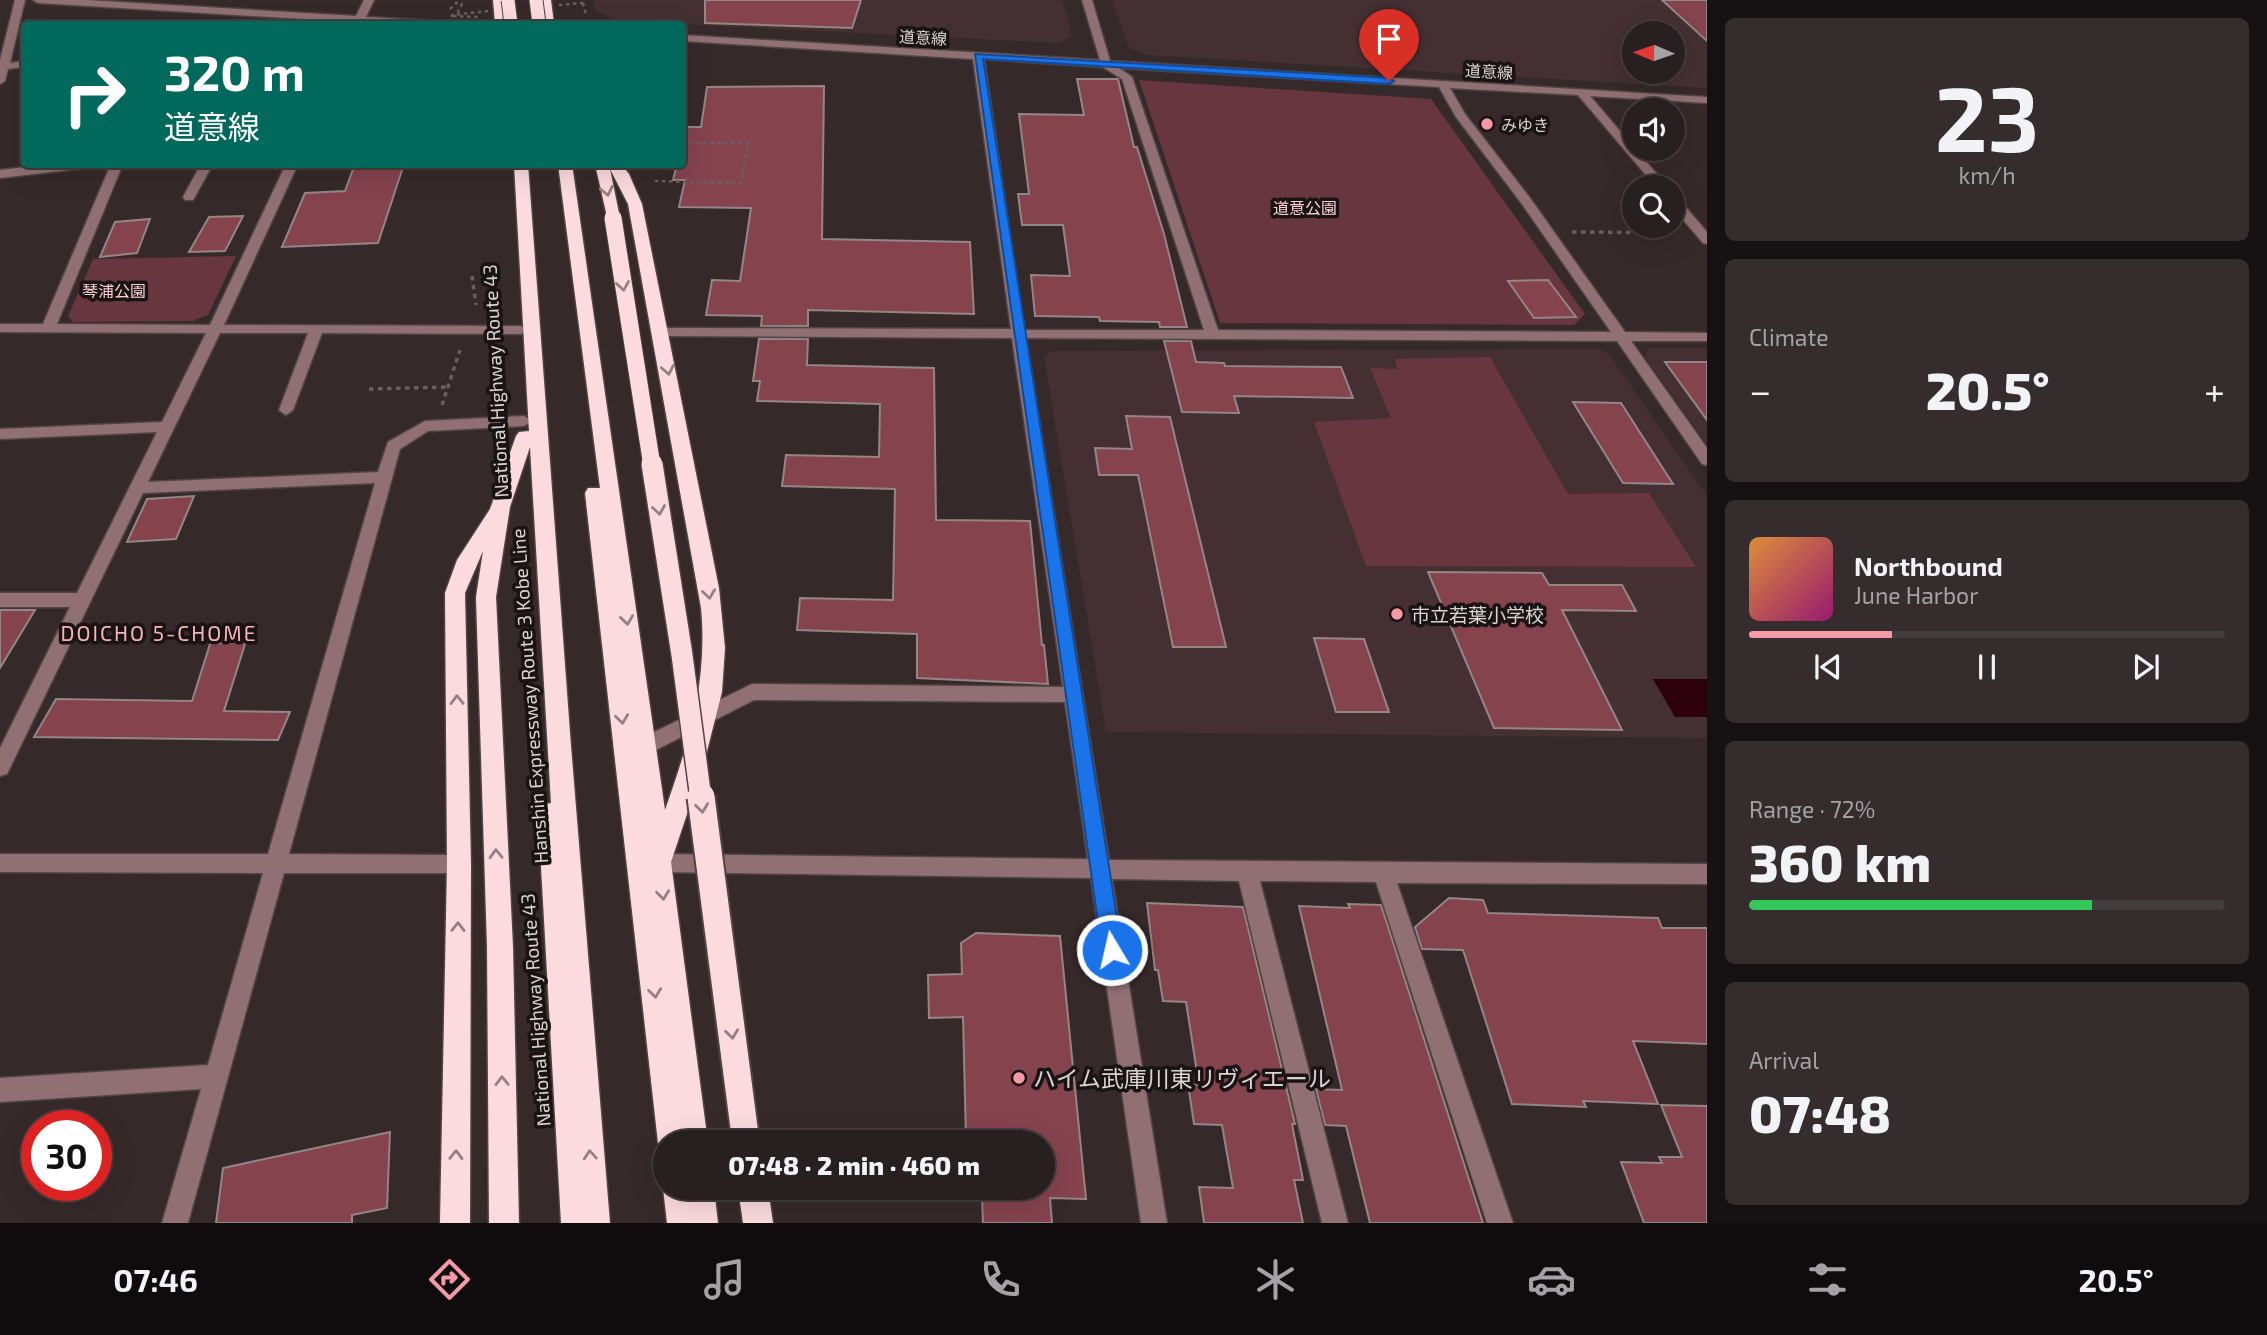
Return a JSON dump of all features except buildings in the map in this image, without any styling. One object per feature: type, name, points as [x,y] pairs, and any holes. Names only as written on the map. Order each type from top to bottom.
[{"type":"highway","points":[[499,0],[501,21]]},
{"type":"highway","points":[[508,0],[511,21]]},
{"type":"highway","points":[[536,0],[539,21]]},
{"type":"highway","points":[[545,0],[548,21]]},
{"type":"highway","name":"National Highway Route 43","points":[[511,168],[524,428],[576,1223]]},
{"type":"highway","name":"Hanshin Expressway Route 3 Kobe Line","points":[[522,168],[558,732],[595,1223]]},
{"type":"highway","points":[[556,168],[671,1130]]},
{"type":"highway","points":[[566,168],[645,746],[692,1130]]},
{"type":"highway","points":[[603,168],[682,655],[744,1130]]},
{"type":"highway","points":[[616,168],[622,174],[635,204],[709,588],[714,629],[714,668],[705,716],[659,863]]},
{"type":"highway","points":[[504,1223],[500,947],[485,597],[500,507],[524,428]]},
{"type":"highway","points":[[455,1223],[459,864],[456,593],[467,559],[500,507]]},
{"type":"highway","points":[[679,1200],[682,1223]]},
{"type":"highway","points":[[700,1200],[703,1223]]},
{"type":"highway","points":[[755,1200],[758,1223]]},
{"type":"street","points":[[0,81],[20,0]]},
{"type":"street","points":[[38,0],[344,21]]},
{"type":"street","points":[[205,21],[210,11],[208,7],[214,0]]},
{"type":"street","points":[[358,21],[369,0]]},
{"type":"street","points":[[1087,0],[1106,64],[1127,76],[1212,334]]},
{"type":"street","name":"道意線","points":[[686,38],[1701,99]]},
{"type":"street","points":[[978,56],[1154,1223]]},
{"type":"street","points":[[3,67],[21,64]]},
{"type":"street","points":[[1443,85],[1460,115],[1546,231],[1707,460]]},
{"type":"street","points":[[1581,93],[1652,175]]},
{"type":"street","points":[[1701,99],[1707,111]]},
{"type":"street","points":[[0,174],[52,168]]},
{"type":"street","points":[[48,329],[115,168]]},
{"type":"street","points":[[189,197],[205,168]]},
{"type":"street","points":[[0,768],[215,329],[290,168]]},
{"type":"street","points":[[1685,214],[1704,237]]},
{"type":"street","points":[[0,328],[521,330]]},
{"type":"street","points":[[286,410],[316,330]]},
{"type":"street","points":[[661,331],[1707,337]]},
{"type":"street","points":[[175,1223],[393,446],[425,426],[524,428]]},
{"type":"street","points":[[0,435],[167,427]]},
{"type":"street","points":[[137,488],[385,477]]},
{"type":"street","points":[[0,600],[82,600]]},
{"type":"street","points":[[645,746],[752,692],[1073,695]]},
{"type":"street","points":[[0,863],[459,864]]},
{"type":"street","points":[[659,863],[1383,873],[1707,874]]},
{"type":"street","points":[[1247,871],[1335,1223]]},
{"type":"street","points":[[1383,873],[1500,1223]]},
{"type":"street","points":[[0,1090],[217,1076]]},
{"type":"path","points":[[450,9],[456,3],[463,4],[457,14]]},
{"type":"path","points":[[583,4],[586,15]]},
{"type":"path","points":[[655,181],[741,183],[748,143],[686,143]]},
{"type":"path","points":[[1546,231],[1704,237]]},
{"type":"path","points":[[472,276],[476,305]]},
{"type":"path","points":[[435,426],[467,330]]},
{"type":"path","points":[[369,389],[448,387]]},
{"type":"shaded area","points":[[593,0],[1062,0],[1072,37],[1058,43],[686,24],[686,21],[619,21],[596,11]]},
{"type":"shaded area","points":[[1112,0],[1707,0],[1707,88],[1639,84],[1685,84],[1685,21],[1622,21],[1622,83],[1147,55],[1129,48]]},
{"type":"shaded area","points":[[1649,348],[1707,348],[1707,444],[1645,357]]},
{"type":"shaded area","name":"市立若葉小学校","points":[[1599,349],[1609,354],[1707,496],[1707,738],[1106,732],[1044,356],[1051,351]]},
{"type":"shaded area","points":[[1653,679],[1707,679],[1707,717],[1675,717]]},
{"type":"green space","name":"道意公園","points":[[1139,80],[1431,99],[1585,314],[1574,325],[1220,323]]},
{"type":"green space","name":"琴浦公園","points":[[236,256],[208,315],[193,321],[73,322],[68,316],[93,259]]},
{"type":"green space","points":[[1490,357],[1568,494],[1649,493],[1696,567],[1366,566],[1314,422],[1391,418],[1370,368],[1397,369],[1395,359]]},
{"type":"place","name":"みゆき","points":[[1487,124]]},
{"type":"place","name":"市立若葉小学校","points":[[1397,614]]},
{"type":"place","name":"ハイム武庫川東リヴィエール","points":[[1019,1078]]},
{"type":"district","name":"DOICHO 5-CHOME","points":[[159,632]]},
{"type":"route","points":[[1112,950],[978,56],[1389,81]]}]
